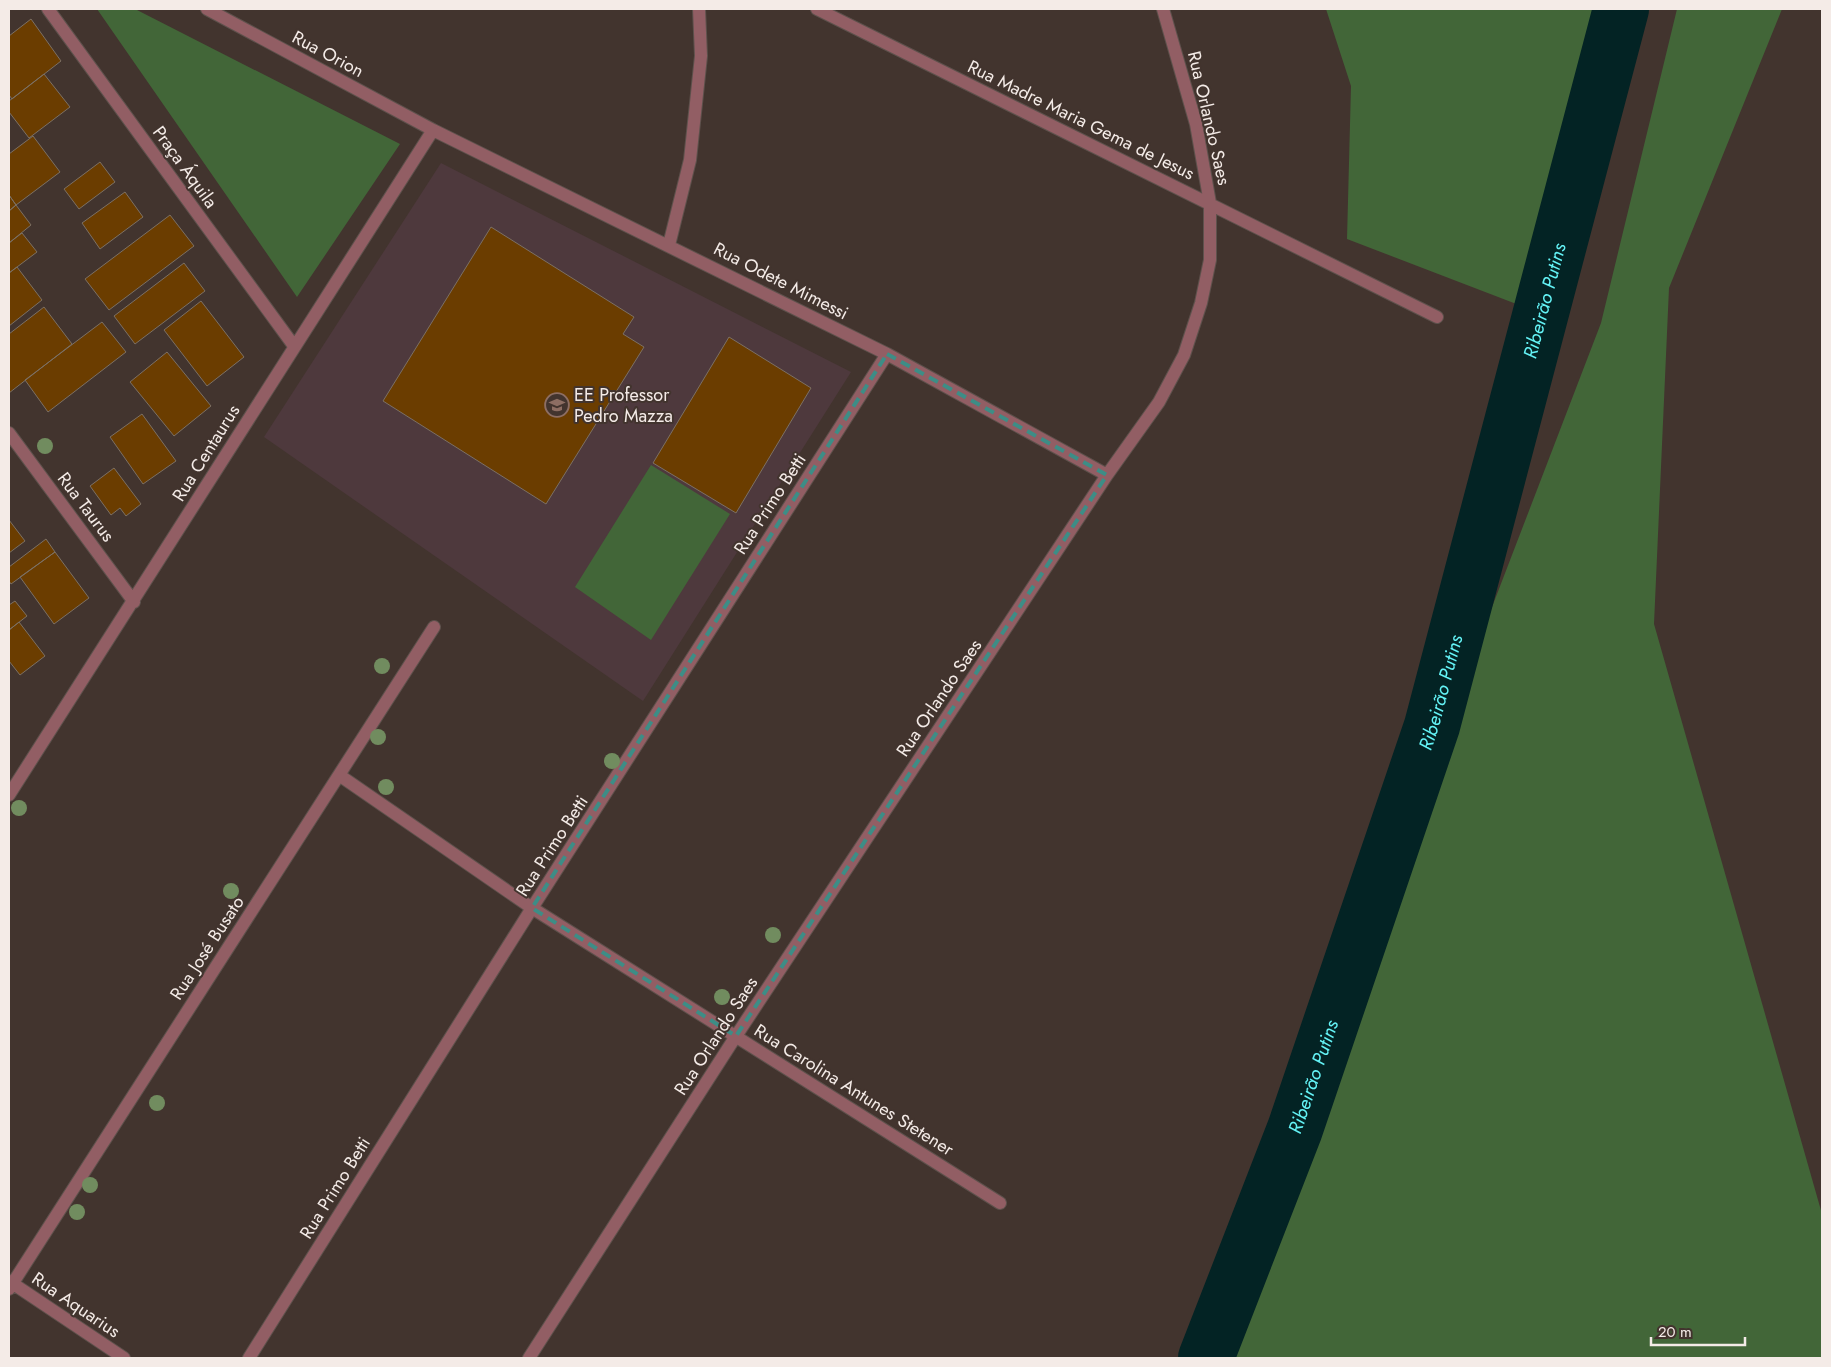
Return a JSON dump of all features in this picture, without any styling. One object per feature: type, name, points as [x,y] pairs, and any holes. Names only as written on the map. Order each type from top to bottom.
[{"type":"street","name":"Praça Áquila","points":[[48,9],[294,346]]},
{"type":"street","name":"Rua Orion","points":[[207,9],[433,130]]},
{"type":"street","points":[[669,245],[690,160],[702,56],[699,9]]},
{"type":"street","name":"Rua Madre Maria Gema de Jesus","points":[[817,9],[1436,317]]},
{"type":"street","name":"Rua Orlando Saes","points":[[528,1358],[736,1036],[1107,475],[1159,402],[1184,355],[1201,304],[1210,260],[1210,203],[1196,124],[1163,9]]},
{"type":"street","name":"Rua Centaurus","points":[[9,795],[134,602],[294,346],[433,130]]},
{"type":"street","name":"Rua Odete Mimessi","points":[[433,130],[887,354],[1107,475]]},
{"type":"street","name":"Rua Primo Betti","points":[[249,1358],[532,908],[887,354]]},
{"type":"street","name":"Rua Taurus","points":[[9,433],[134,602]]},
{"type":"street","name":"Rua José Busato","points":[[10,1285],[434,627]]},
{"type":"street","name":"Rua Carolina Antunes Stetener","points":[[339,775],[532,908],[1000,1203]]},
{"type":"street","name":"Rua Aquarius","points":[[10,1285],[124,1358]]},
{"type":"highlighted area","points":[[887,354],[1107,475],[736,1036],[532,908]]},
{"type":"shaded area","name":"EE Professor Pedro Mazza","points":[[441,163],[851,372],[643,701],[264,437]]},
{"type":"green space","points":[[97,9],[135,9],[400,144],[297,297]]},
{"type":"green space","points":[[1326,9],[1597,9],[1519,305],[1347,239],[1351,86]]},
{"type":"green space","points":[[1677,9],[1782,9],[1669,288],[1654,624],[1822,1214],[1822,1358],[1204,1358],[1601,323]]},
{"type":"green space","points":[[651,465],[730,514],[651,640],[575,587]]},
{"type":"building","points":[[31,19],[61,61],[12,99],[9,95],[9,36]]},
{"type":"building","points":[[44,74],[70,107],[29,138],[9,112],[9,101]]},
{"type":"building","points":[[33,136],[60,172],[16,205],[9,195],[9,154]]},
{"type":"building","points":[[100,162],[115,182],[79,209],[64,189]]},
{"type":"building","points":[[125,192],[143,217],[100,249],[82,223]]},
{"type":"building","points":[[9,195],[16,205],[9,211]]},
{"type":"building","points":[[16,205],[31,225],[9,243],[9,211]]},
{"type":"building","points":[[170,215],[194,246],[109,310],[85,279]]},
{"type":"building","points":[[491,227],[634,317],[623,334],[644,347],[546,504],[383,401]]},
{"type":"building","points":[[22,233],[37,252],[9,273],[9,243]]},
{"type":"building","points":[[184,263],[205,291],[135,344],[114,316]]},
{"type":"building","points":[[17,267],[42,300],[9,326],[9,273]]},
{"type":"building","points":[[201,301],[244,357],[207,386],[164,330]]},
{"type":"building","points":[[44,307],[72,344],[9,393],[9,334]]},
{"type":"building","points":[[102,322],[126,352],[48,412],[25,380]]},
{"type":"building","points":[[729,337],[811,388],[736,513],[653,463]]},
{"type":"building","points":[[167,352],[211,406],[174,436],[130,382]]},
{"type":"building","points":[[142,414],[176,461],[143,484],[110,437]]},
{"type":"building","points":[[114,468],[141,504],[126,516],[120,508],[111,515],[90,486]]},
{"type":"building","points":[[9,520],[25,541],[9,553]]},
{"type":"building","points":[[46,539],[55,552],[11,584],[9,581],[9,567]]},
{"type":"building","points":[[55,552],[89,598],[54,624],[20,577]]},
{"type":"building","points":[[15,601],[27,616],[9,630],[9,605]]},
{"type":"building","points":[[19,622],[45,656],[20,675],[9,661],[9,630]]},
{"type":"waterway","name":"Ribeirão Putins","points":[[1206,1358],[1295,1129],[1432,726],[1621,9]]},
{"type":"place","name":"EE Professor Pedro Mazza","points":[[557,405]]}]
